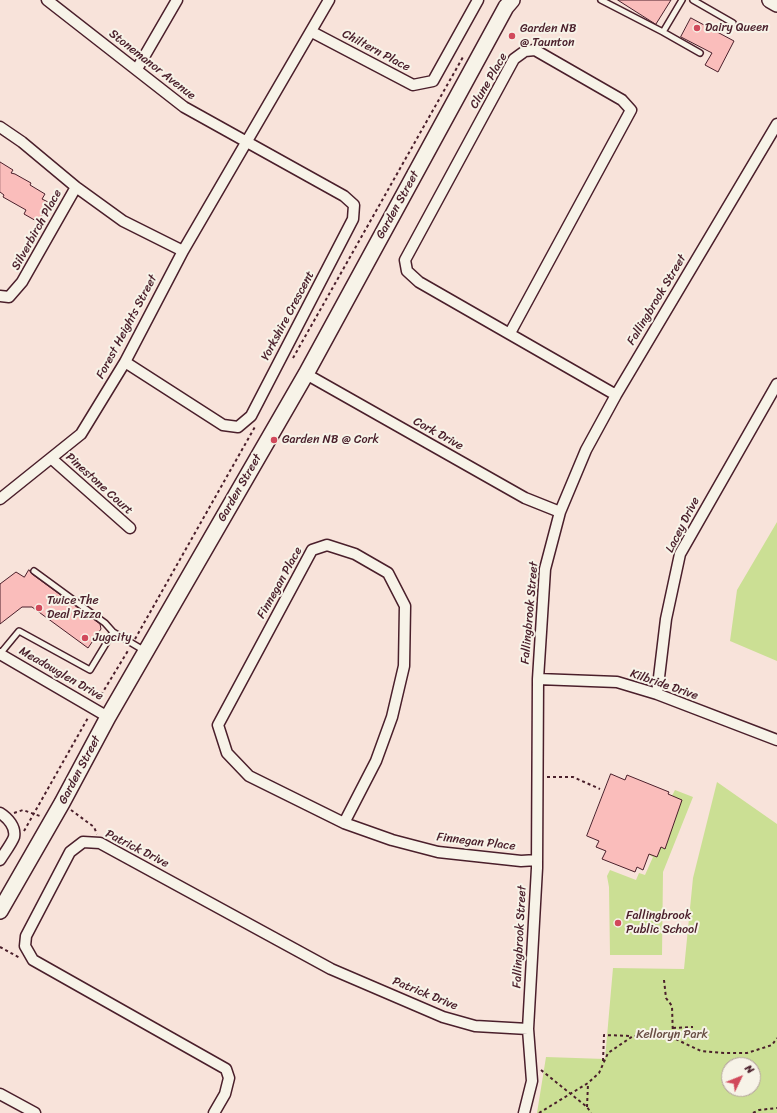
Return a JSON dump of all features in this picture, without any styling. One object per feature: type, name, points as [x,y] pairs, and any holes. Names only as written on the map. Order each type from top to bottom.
[{"type":"street","name":"Stonemanor Avenue","points":[[47,0],[184,107],[247,142]]},
{"type":"street","points":[[137,70],[177,0]]},
{"type":"street","points":[[247,142],[312,32],[329,0]]},
{"type":"street","name":"Chiltern Place","points":[[312,32],[413,85],[433,81],[478,0]]},
{"type":"street","name":"Garden Street","points":[[0,911],[52,821],[108,717],[306,374],[506,7],[512,0]]},
{"type":"street","points":[[770,0],[777,4]]},
{"type":"street","name":"Clune Place","points":[[510,333],[631,110],[622,100],[535,50],[525,51],[514,60],[405,260],[407,271],[419,282],[616,395]]},
{"type":"street","name":"Fallingbrook Street","points":[[524,1113],[532,1081],[528,1029],[537,860],[538,679],[545,570],[560,512],[586,450],[616,395],[777,124]]},
{"type":"street","name":"Silverbirch Place","points":[[0,127],[22,142],[76,187],[123,221],[183,251]]},
{"type":"street","name":"Forest Heights Street","points":[[0,499],[82,434],[125,362],[183,251],[247,142]]},
{"type":"street","name":"Yorkshire Crescent","points":[[125,362],[223,425],[238,427],[251,416],[353,219],[354,205],[344,196],[247,142]]},
{"type":"street","name":"Silverbirch Place","points":[[0,296],[9,296],[22,282],[76,187]]},
{"type":"street","name":"Cork Drive","points":[[306,374],[525,498],[560,512]]},
{"type":"street","name":"Lacey Drive","points":[[657,694],[666,619],[680,554],[777,384]]},
{"type":"street","name":"Pinestone Court","points":[[52,459],[130,528]]},
{"type":"street","name":"Finnegan Place","points":[[344,823],[376,761],[392,717],[404,666],[404,606],[388,573],[355,554],[327,545],[312,550],[218,725],[226,753],[249,776],[344,823],[392,840],[438,852],[521,861],[537,860]]},
{"type":"street","name":"Meadowglen Drive","points":[[0,654],[108,717]]},
{"type":"street","name":"Kilbride Drive","points":[[538,679],[617,682],[657,694],[777,740]]},
{"type":"street","points":[[0,860],[14,837],[12,824],[3,814]]},
{"type":"street","name":"Patrick Drive","points":[[34,960],[25,946],[26,936],[70,852],[83,842],[100,843],[332,969],[443,1017],[475,1026],[528,1029]]},
{"type":"street","points":[[34,960],[226,1069],[229,1078],[225,1094],[214,1113]]},
{"type":"street","points":[[0,1094],[35,1113]]},
{"type":"lane","points":[[601,0],[608,2],[700,54]]},
{"type":"lane","points":[[663,32],[682,0]]},
{"type":"lane","points":[[693,0],[733,23]]},
{"type":"lane","points":[[34,571],[105,623],[113,632],[146,651]]},
{"type":"lane","points":[[0,654],[19,631],[90,670],[113,632]]},
{"type":"path","points":[[290,363],[466,52]]},
{"type":"path","points":[[23,834],[257,423]]},
{"type":"path","points":[[537,777],[573,777],[600,789]]},
{"type":"path","points":[[62,803],[94,827],[100,843]]},
{"type":"path","points":[[3,814],[24,810],[52,821]]},
{"type":"path","points":[[0,946],[18,958],[34,960]]},
{"type":"path","points":[[664,980],[666,998],[672,1006],[673,1038]]},
{"type":"path","points":[[673,1028],[693,1027]]},
{"type":"path","points":[[603,1064],[604,1035],[669,1036],[701,1051],[724,1053],[747,1053],[772,1045],[777,1045]]},
{"type":"path","points":[[539,1113],[588,1083],[599,1073],[608,1053],[633,1036]]},
{"type":"path","points":[[772,1045],[777,1038]]},
{"type":"path","points":[[530,1061],[587,1107],[591,1113]]},
{"type":"path","points":[[587,1107],[588,1083]]},
{"type":"path","points":[[753,1113],[759,1110],[777,1108]]},
{"type":"green space","points":[[777,522],[777,661],[730,641],[737,590]]},
{"type":"green space","name":"Kelloryn Park","points":[[717,782],[777,824],[777,1113],[537,1113],[546,1057],[605,1059],[613,968],[684,969],[693,878]]},
{"type":"green space","points":[[675,790],[693,797],[663,872],[662,955],[610,955],[609,887],[607,876],[610,870],[636,880],[639,873],[645,875],[653,857],[643,852]]},
{"type":"building","points":[[618,0],[671,0],[656,24]]},
{"type":"building","points":[[691,18],[734,41],[718,72],[705,65],[712,53],[681,37]]},
{"type":"building","points":[[0,162],[13,170],[11,173],[31,183],[30,185],[45,194],[42,199],[50,203],[38,222],[24,214],[26,210],[3,197],[4,195],[0,192]]},
{"type":"building","points":[[29,570],[32,574],[100,624],[101,629],[88,648],[32,607],[22,607],[0,624],[0,584],[16,572],[24,577]]},
{"type":"building","points":[[611,774],[625,780],[627,775],[669,792],[668,794],[682,800],[665,849],[661,847],[657,857],[649,854],[643,870],[637,867],[635,872],[602,859],[606,851],[596,847],[599,841],[587,836]]},
{"type":"place","name":"Dairy Queen","points":[[697,28]]},
{"type":"place","name":"Garden NB @ Taunton","points":[[512,36]]},
{"type":"place","name":"Garden NB @ Cork","points":[[274,440]]},
{"type":"place","name":"Twice The Deal Pizza","points":[[39,608]]},
{"type":"place","name":"Jugcity","points":[[85,638]]},
{"type":"place","name":"Fallingbrook Public School","points":[[618,923]]}]
